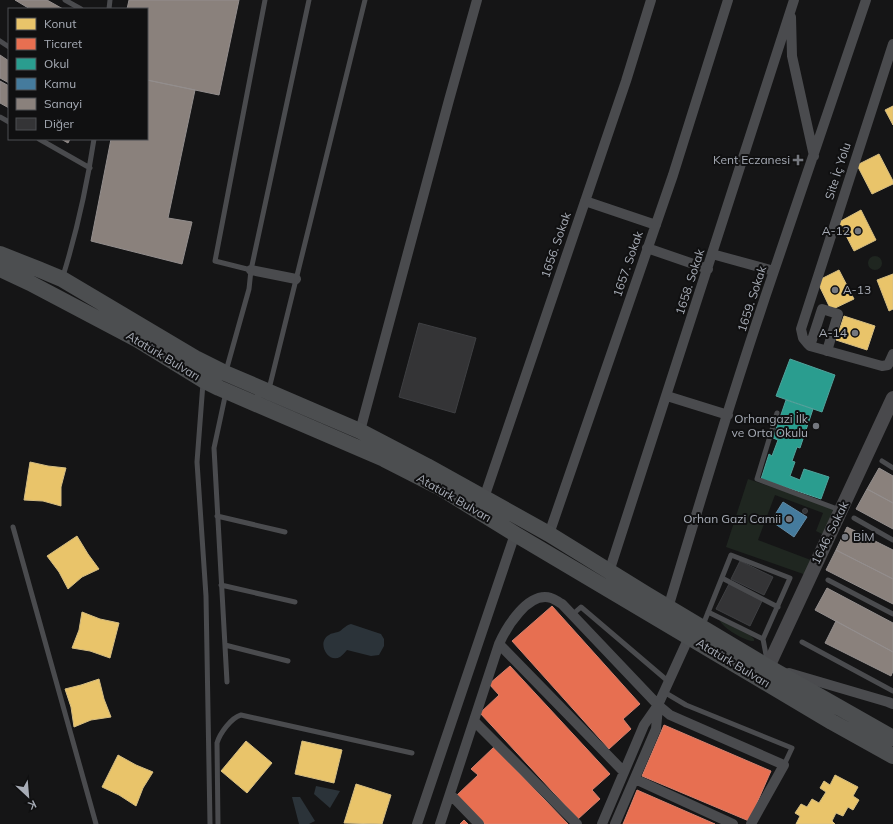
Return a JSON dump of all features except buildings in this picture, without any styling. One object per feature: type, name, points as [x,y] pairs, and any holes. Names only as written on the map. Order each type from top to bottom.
[{"type":"main road","name":"Atatürk Bulvarı","points":[[0,254],[62,279],[195,358],[225,373],[360,431],[427,466],[549,534],[668,608],[893,738]]},
{"type":"main road","name":"Atatürk Bulvarı","points":[[0,269],[138,340],[203,380],[223,390],[384,459],[439,487],[515,534],[893,756]]},
{"type":"main road","points":[[53,296],[62,279]]},
{"type":"main road","points":[[223,390],[225,373]]},
{"type":"main road","points":[[854,734],[870,754],[893,767]]},
{"type":"street","points":[[360,431],[477,0]]},
{"type":"street","name":"1656. Sokak","points":[[484,498],[626,81],[651,0]]},
{"type":"street","name":"1657. Sokak","points":[[549,534],[673,175],[728,0]]},
{"type":"street","name":"1659. Sokak","points":[[668,608],[714,454],[774,271],[866,0]]},
{"type":"street","points":[[792,2],[792,56],[814,156]]},
{"type":"street","name":"1658. Sokak","points":[[610,572],[792,2]]},
{"type":"street","name":"Site İç Yolu","points":[[810,346],[803,338],[801,328],[893,44]]},
{"type":"street","points":[[585,201],[656,225]]},
{"type":"street","points":[[648,248],[708,269]]},
{"type":"street","points":[[712,254],[774,271]]},
{"type":"street","points":[[251,270],[296,279]]},
{"type":"street","points":[[808,305],[838,314],[827,351]]},
{"type":"street","points":[[822,309],[810,346],[882,366],[888,365],[893,354]]},
{"type":"street","points":[[667,396],[728,415]]},
{"type":"street","name":"1646. Sokak","points":[[768,667],[893,398]]},
{"type":"street","points":[[417,824],[515,534]]},
{"type":"street","points":[[440,824],[499,644],[506,630],[512,621],[532,602],[541,598],[553,598],[562,604],[658,704],[677,718],[784,765],[751,824]]},
{"type":"street","points":[[602,824],[644,725],[658,704],[689,637]]},
{"type":"street","points":[[499,644],[624,772]]},
{"type":"street","points":[[768,667],[892,698]]},
{"type":"street","points":[[615,824],[656,729],[658,704]]},
{"type":"street","points":[[474,721],[576,824]]},
{"type":"street","points":[[635,779],[733,824]]},
{"type":"street","points":[[450,794],[479,824]]},
{"type":"lane","points":[[65,0],[79,8]]},
{"type":"lane","points":[[251,270],[215,261],[265,0]]},
{"type":"lane","points":[[225,373],[249,289],[251,270],[309,0]]},
{"type":"lane","points":[[268,392],[365,0]]},
{"type":"lane","points":[[42,140],[90,168]]},
{"type":"lane","points":[[62,279],[72,247],[90,168],[94,140]]},
{"type":"lane","points":[[203,380],[197,462],[206,596],[210,824]]},
{"type":"lane","points":[[223,390],[214,448],[227,682]]},
{"type":"lane","points":[[777,413],[756,479],[841,511]]},
{"type":"lane","points":[[882,462],[893,468]]},
{"type":"lane","points":[[217,516],[285,532]]},
{"type":"lane","points":[[854,518],[893,540]]},
{"type":"lane","points":[[13,526],[96,824]]},
{"type":"lane","points":[[702,628],[731,555],[790,578],[763,639],[768,667]]},
{"type":"lane","points":[[722,578],[778,607]]},
{"type":"lane","points":[[828,580],[893,614]]},
{"type":"lane","points":[[221,585],[295,602]]},
{"type":"lane","points":[[572,615],[581,607],[668,682]]},
{"type":"lane","points":[[708,612],[763,639]]},
{"type":"lane","points":[[802,642],[892,698]]},
{"type":"lane","points":[[225,645],[288,661]]},
{"type":"lane","points":[[664,692],[686,705],[792,748],[784,765]]},
{"type":"lane","points":[[218,824],[217,743],[221,734],[234,718],[238,716],[241,715],[412,753]]},
{"type":"lane","points":[[624,772],[635,779]]},
{"type":"shaded area","points":[[875,256],[880,258],[882,263],[880,268],[875,270],[870,268],[868,263],[870,258]]},
{"type":"shaded area","points":[[748,479],[841,511],[828,537],[816,531],[823,513],[775,495],[758,540],[816,562],[809,576],[726,547]]},
{"type":"shaded area","points":[[720,621],[751,636],[754,641],[750,641],[735,634],[725,627]]},
{"type":"shaded area","points":[[351,624],[381,634],[384,639],[384,646],[379,655],[371,656],[347,650],[340,657],[331,658],[328,655],[324,647],[325,638]]},
{"type":"shaded area","points":[[316,786],[340,791],[330,808],[314,794]]},
{"type":"shaded area","points":[[292,797],[300,797],[315,821],[309,824],[299,824]]},
{"type":"place","name":"Kent Eczanesi","points":[[798,160]]},
{"type":"place","name":"A-12","points":[[858,231]]},
{"type":"place","name":"A-13","points":[[835,290]]},
{"type":"place","name":"A-14","points":[[855,333]]},
{"type":"place","name":"Orhangazi İlk ve Orta Okulu","points":[[816,426]]},
{"type":"place","name":"Orhan Gazi Camii","points":[[789,519]]},
{"type":"place","name":"BİM","points":[[845,537]]}]
